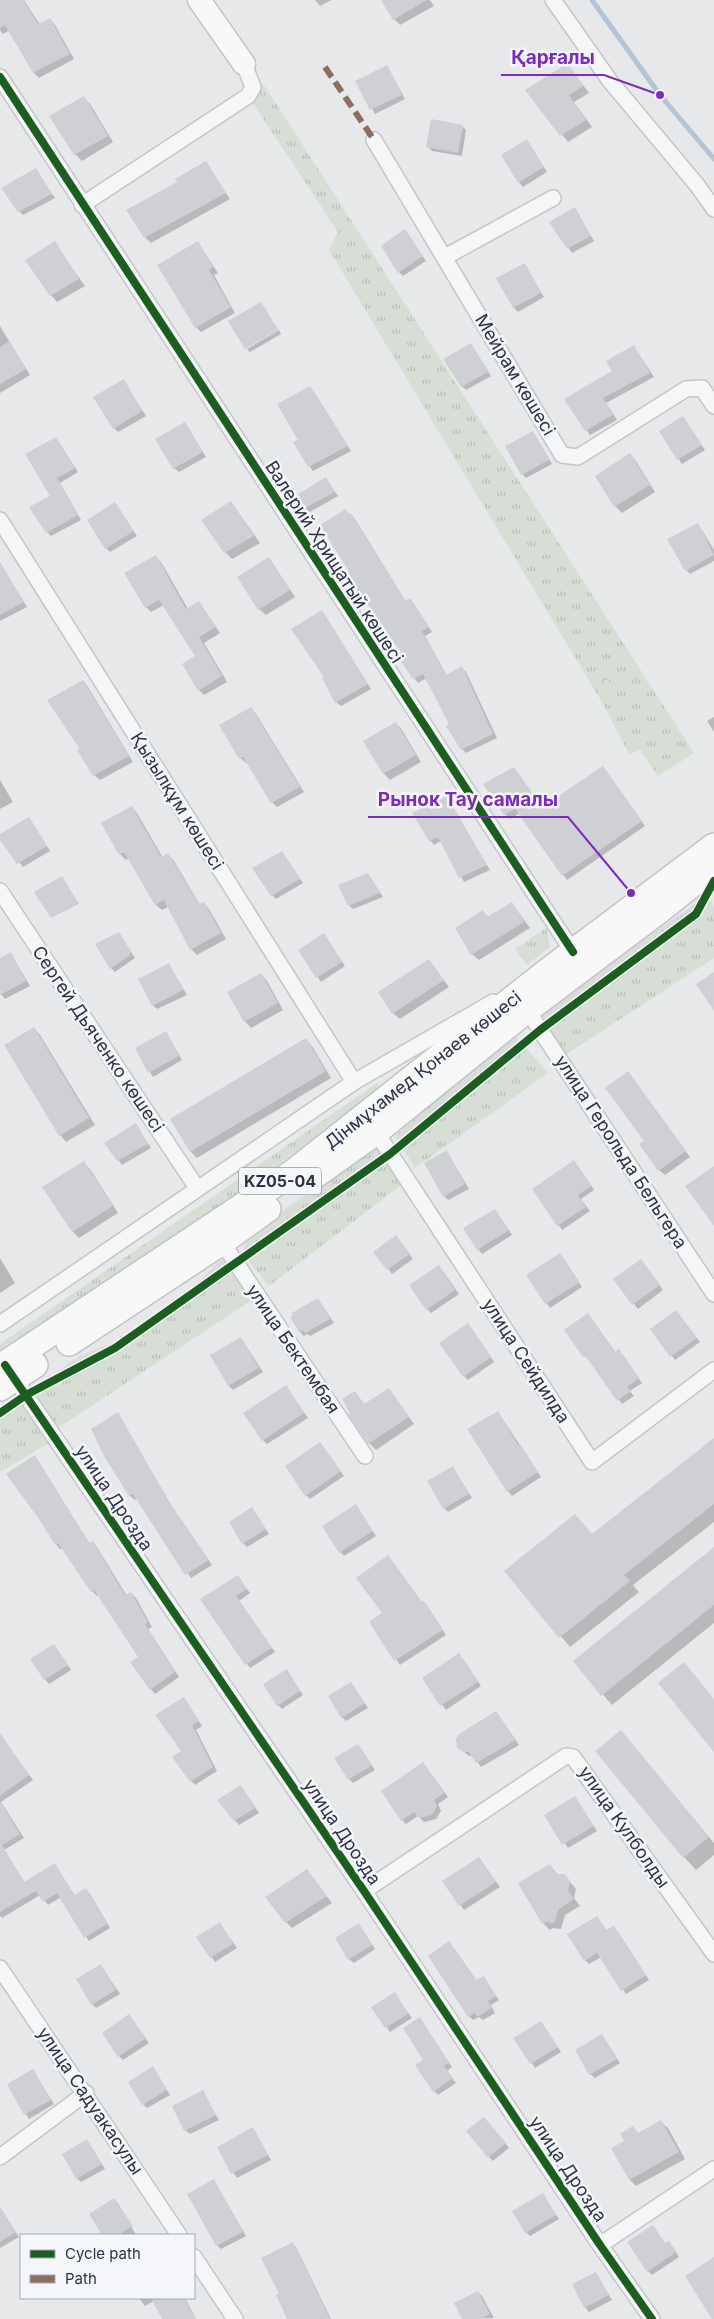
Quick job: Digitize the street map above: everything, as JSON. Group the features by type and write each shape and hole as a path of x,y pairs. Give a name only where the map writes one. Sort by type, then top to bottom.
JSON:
{"main road":[{"name":"Дінмұхамед Қонаев көшесі","path":"5,1375 292,1173 545,973 568,943 714,846"},
{"name":"Дінмұхамед Қонаев көшесі","path":"5,1375 222,1242 376,1132 527,1010 660,910 712,874"}],"street":[{"path":"82,205 248,96 253,86 244,64 198,0"},
{"path":"553,0 610,81 697,185 714,209"},
{"name":"Валерий Хрищатый көшесі","path":"0,78 568,943"},
{"name":"Мейрам көшесі","path":"374,140 562,455 578,457 686,389 702,388 714,406"},
{"path":"445,257 553,198"},
{"name":"Қызылқұм көшесі","path":"0,520 354,1082"},
{"name":"Сергей Дьяченко көшесі","path":"0,891 197,1188"},
{"path":"0,1324 354,1082 545,973"},
{"name":"улица Герольда Бельгера","path":"527,1010 714,1294"},
{"name":"улица Сейдилда","path":"376,1132 592,1462 714,1370"},
{"name":"улица Бектембая","path":"222,1242 365,1456"},
{"name":"улица Дрозда","path":"5,1375 364,1891 600,2245 652,2319"},
{"name":"улица Кулболды","path":"364,1891 566,1756 573,1757 714,1954"},
{"name":"улица Садуакасулы","path":"0,1968 179,2234"},
{"path":"0,2157 86,2093"},
{"path":"600,2245 714,2169"},
{"path":"195,2259 235,2319"}],"green space":[{"path":"264,85 694,753 658,776 640,750 629,754 602,702 329,250 338,232 248,96 253,87"},
{"path":"602,671 614,690 602,702 586,675"},
{"path":"706,894 714,907 714,958 559,1059 531,1016 691,907"},
{"path":"546,928 550,947 527,965 515,949"},
{"path":"513,1033 548,1073 415,1168 395,1136"},
{"path":"377,1083 382,1089 228,1201 0,1352 0,1344"},
{"path":"382,1142 408,1180 269,1286 245,1257 244,1247 251,1233"},
{"path":"231,1256 258,1296 52,1432 56,1439 0,1472 0,1413 81,1355 107,1345 115,1348 174,1307 217,1263"}],"building":[{"path":"0,0 23,0 38,24 50,18 70,54 33,73 5,25 0,28"},
{"path":"381,0 427,0 393,20"},
{"path":"568,63 583,86 569,95 586,120 560,136 525,90"},
{"path":"387,65 402,95 370,110 355,81"},
{"path":"84,96 108,136 74,155 49,116"},
{"path":"431,119 463,125 458,153 426,147"},
{"path":"527,139 544,167 518,183 501,155"},
{"path":"206,161 226,193 144,238 126,210 177,182 175,179"},
{"path":"36,168 52,194 18,212 1,188"},
{"path":"575,207 591,236 567,249 549,222"},
{"path":"405,229 423,256 398,273 381,246"},
{"path":"55,241 79,279 50,296 25,260"},
{"path":"198,241 213,267 209,270 231,307 195,328 157,265"},
{"path":"525,263 541,293 513,308 496,278"},
{"path":"261,302 278,330 245,349 228,321"},
{"path":"9,341 26,369 0,384 0,347"},
{"path":"471,343 488,372 461,387 443,359"},
{"path":"634,345 650,373 603,398 613,415 585,431 564,399 612,371 606,361"},
{"path":"124,379 142,411 113,429 93,397"},
{"path":"310,386 348,446 308,467 293,442 298,440 277,404"},
{"path":"683,416 702,445 677,460 659,431"},
{"path":"185,422 203,452 173,469 155,439"},
{"path":"533,431 549,460 521,475 505,446"},
{"path":"56,437 75,468 57,478 78,515 46,533 29,507 50,496 25,454"},
{"path":"630,453 650,485 614,507 595,476"},
{"path":"326,477 335,492 303,509 295,496"},
{"path":"231,501 254,536 224,553 201,520"},
{"path":"115,502 134,531 105,549 87,520"},
{"path":"346,509 349,515 351,513 405,601 410,598 429,627 422,631 446,675 462,666 493,734 461,750 446,726 449,724 423,674 413,679 396,654 401,652 347,575 350,573 320,525"},
{"path":"698,523 714,555 685,571 667,539"},
{"path":"156,555 186,609 199,601 216,627 199,637 222,676 198,691 182,664 195,656 159,600 145,608 124,573"},
{"path":"269,557 290,590 258,610 237,577"},
{"path":"0,562 24,602 0,615"},
{"path":"322,610 368,684 335,703 322,678 324,677 291,629"},
{"path":"83,680 129,756 93,776 77,750 79,748 47,700"},
{"path":"251,707 300,787 271,803 243,757 239,759 219,725"},
{"path":"396,722 416,755 383,774 363,741"},
{"path":"603,766 642,821 562,876 515,809 504,815 483,784 514,767 542,807"},
{"path":"447,796 487,865 459,878 438,837 429,841 412,813"},
{"path":"132,806 161,857 168,853 199,904 204,902 221,933 190,950 164,900 155,905 124,852 119,855 101,823"},
{"path":"29,817 47,846 17,864 0,840 0,834"},
{"path":"282,851 300,879 271,896 252,868"},
{"path":"368,873 380,893 348,906 338,885"},
{"path":"62,876 79,904 51,918 34,892"},
{"path":"512,902 524,922 471,955 455,928 483,910 487,917"},
{"path":"119,932 130,950 130,955 110,969 95,944"},
{"path":"324,933 342,962 316,978 298,950"},
{"path":"11,952 26,981 0,995 0,958"},
{"path":"429,959 444,980 392,1014 378,992"},
{"path":"169,963 183,990 152,1006 138,979"},
{"path":"714,972 714,1011 696,984"},
{"path":"261,973 278,1003 244,1022 227,992"},
{"path":"34,1027 89,1118 59,1136 4,1045"},
{"path":"166,1031 179,1056 148,1073 135,1048"},
{"path":"306,1038 326,1071 190,1152 170,1119"},
{"path":"628,1071 686,1151 658,1171 639,1144 644,1141 605,1088"},
{"path":"136,1123 148,1144 117,1161 104,1143"},
{"path":"447,1150 465,1184 443,1197 424,1163"},
{"path":"574,1160 591,1186 578,1195 586,1207 557,1226 532,1189"},
{"path":"84,1161 113,1206 72,1232 42,1187"},
{"path":"714,1166 714,1226 685,1186"},
{"path":"495,1209 509,1230 477,1250 463,1228"},
{"path":"396,1235 410,1254 387,1270 373,1252"},
{"path":"560,1253 579,1283 545,1304 526,1275"},
{"path":"641,1259 660,1285 632,1305 613,1279"},
{"path":"439,1265 455,1290 426,1310 409,1285"},
{"path":"318,1298 330,1319 305,1333 303,1330 299,1332 290,1317 293,1315 292,1313"},
{"path":"676,1310 697,1338 670,1357 650,1329"},
{"path":"588,1313 615,1352 619,1349 639,1378 627,1387 631,1391 617,1401 585,1355 583,1357 564,1330"},
{"path":"468,1323 491,1357 463,1377 439,1343"},
{"path":"241,1337 259,1368 228,1386 210,1355"},
{"path":"286,1385 304,1413 262,1441 243,1413"},
{"path":"389,1388 409,1417 368,1444 348,1414 350,1413 342,1399 355,1391 364,1404"},
{"path":"498,1411 518,1445 520,1444 538,1472 507,1492 467,1429"},
{"path":"118,1412 167,1499 209,1560 185,1575 133,1494 129,1496 104,1456 91,1429"},
{"path":"714,1438 714,1504 624,1575 630,1581 559,1638 504,1571 575,1514 592,1534"},
{"path":"320,1442 341,1471 305,1496 285,1466"},
{"path":"35,1455 89,1543 93,1541 125,1595 131,1592 148,1622 145,1624 175,1672 150,1690 130,1662 138,1657 94,1590 91,1592 58,1543 55,1545 39,1519 6,1474"},
{"path":"453,1466 469,1494 443,1509 427,1481"},
{"path":"356,1504 373,1531 339,1553 322,1526"},
{"path":"252,1507 266,1529 242,1544 229,1522"},
{"path":"714,1547 714,1605 601,1696 573,1661"},
{"path":"388,1555 422,1602 424,1601 443,1630 394,1661 369,1622 382,1613 356,1578"},
{"path":"238,1575 247,1589 236,1596 272,1648 245,1665 200,1599"},
{"path":"54,1644 68,1665 44,1680 30,1659"},
{"path":"459,1653 478,1682 440,1706 422,1678"},
{"path":"684,1662 714,1699 714,1752 658,1683"},
{"path":"287,1669 300,1691 277,1706 263,1684"},
{"path":"351,1682 365,1703 341,1718 328,1696"},
{"path":"184,1697 199,1721 192,1725 213,1767 190,1782 172,1757 181,1751 155,1715"},
{"path":"496,1711 516,1740 476,1763 469,1752 464,1752 457,1748 456,1739 459,1734"},
{"path":"621,1730 709,1837 683,1858 595,1751"},
{"path":"0,1733 29,1775 0,1796"},
{"path":"358,1744 372,1765 348,1780 334,1758"},
{"path":"423,1762 444,1793 434,1800 437,1806 432,1815 419,1818 414,1812 401,1821 381,1791"},
{"path":"241,1785 255,1808 234,1821 217,1800"},
{"path":"575,1796 594,1826 562,1845 544,1815"},
{"path":"0,1801 20,1834 2,1845 24,1882 55,1863 74,1895 86,1888 107,1924 84,1938 57,1893 43,1902 36,1891 0,1912"},
{"path":"479,1857 496,1882 459,1906 442,1881"},
{"path":"550,1864 556,1874 565,1874 570,1881 568,1891 574,1899 559,1909 554,1923 546,1922 542,1924 518,1883"},
{"path":"307,1869 327,1896 285,1923 265,1897"},
{"path":"597,1916 606,1930 614,1926 646,1975 621,1991 597,1953 584,1961 567,1934"},
{"path":"220,1922 233,1944 210,1958 196,1937"},
{"path":"359,1923 372,1945 348,1960 335,1938"},
{"path":"449,1941 476,1980 484,1976 496,1996 488,2001 492,2008 477,2017 475,2013 468,2017 428,1956"},
{"path":"101,1964 116,1990 91,2005 76,1979"},
{"path":"395,1992 408,2014 385,2028 371,2007"},
{"path":"129,2014 146,2038 118,2057 102,2033"},
{"path":"420,2017 449,2063 444,2066 453,2078 433,2092 415,2065 423,2060 403,2028"},
{"path":"541,2021 558,2047 530,2064 513,2038"},
{"path":"602,2034 617,2059 589,2075 575,2050"},
{"path":"153,2066 167,2090 142,2105 128,2082"},
{"path":"33,2069 51,2100 24,2115 7,2084"},
{"path":"203,2090 216,2115 184,2131 172,2106"},
{"path":"484,2117 506,2143 488,2158 466,2131"},
{"path":"661,2120 679,2152 629,2180 611,2148 624,2141 620,2134 633,2126 638,2133"},
{"path":"253,2127 268,2155 231,2174 217,2147"},
{"path":"87,2139 102,2164 76,2179 62,2154"},
{"path":"214,2179 243,2232 216,2246 187,2194"},
{"path":"543,2193 556,2215 525,2233 512,2211"},
{"path":"114,2198 133,2226 120,2234 101,2234 89,2214"},
{"path":"0,2207 16,2232 0,2242"},
{"path":"653,2225 665,2243 669,2241 676,2252 647,2272 627,2242"},
{"path":"293,2242 330,2319 287,2319 276,2295 279,2294 261,2258"},
{"path":"714,2257 714,2319 712,2319 685,2276"},
{"path":"596,2272 609,2295 584,2308 572,2284"},
{"path":"478,2291 490,2314 481,2319 462,2319 454,2303"},
{"path":"152,2299 185,2299 196,2319 162,2319"}],"waterway":[{"path":"592,0 660,95 714,159"}],"marked path":[{"path":"325,67 374,140"}],"cycle path":[{"path":"0,77 573,952"},
{"path":"0,1413 26,1395 115,1348 390,1154 540,1030 696,914 714,881"},
{"path":"5,1365 364,1891 600,2245 652,2319"}],"place":[{"name":"Қарғалы","path":"660,95"},
{"name":"Рынок Тау самалы","path":"631,893"}]}
